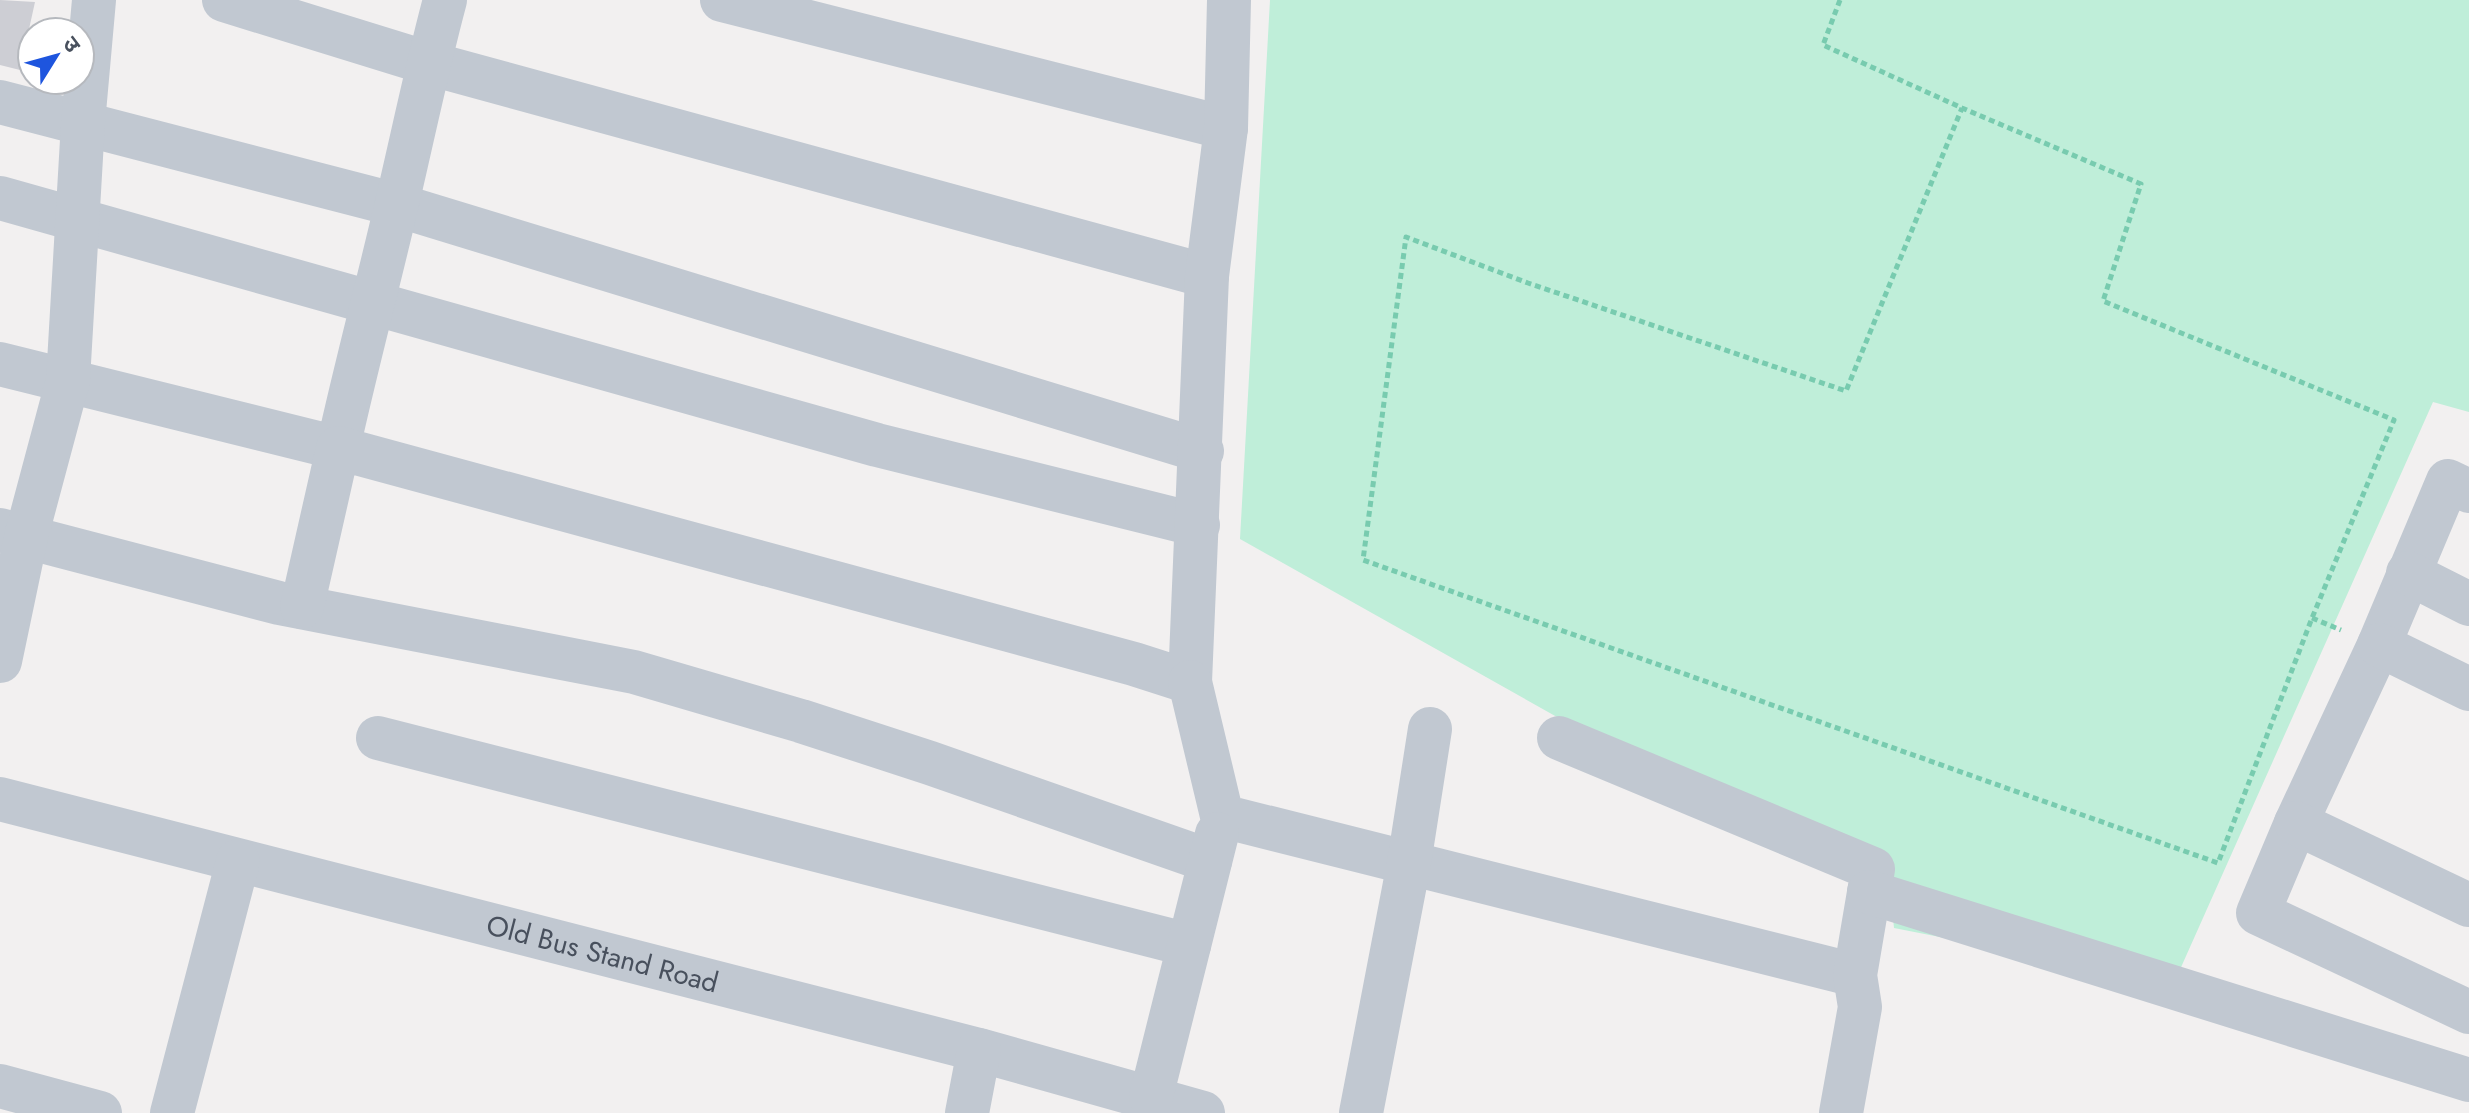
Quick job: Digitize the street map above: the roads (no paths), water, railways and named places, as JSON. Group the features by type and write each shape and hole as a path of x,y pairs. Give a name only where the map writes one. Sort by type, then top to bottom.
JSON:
{"street":[{"path":"1,648 13,534 68,380 83,123 94,0"},
{"path":"224,0 428,63 1207,276"},
{"path":"302,607 445,0"},
{"path":"722,0 1226,128"},
{"path":"1151,1097 1222,816 1190,682 1207,276 1226,128 1229,0"},
{"path":"0,102 397,205 1202,451"},
{"path":"0,198 877,445 1198,525"},
{"path":"0,364 338,448 1190,682"},
{"path":"2469,491 2448,481 2379,645 2296,823 2258,913 2469,1012"},
{"path":"13,534 302,607 634,672 930,763 1210,861"},
{"path":"2408,573 2469,604"},
{"path":"2379,645 2469,689"},
{"path":"1361,1113 1409,863 1430,729"},
{"path":"378,738 1189,945"},
{"path":"1559,738 1873,869 1855,975 1860,1007 1847,1112"},
{"name":"Old Bus Stand Road","path":"0,799 979,1050 1203,1113"},
{"path":"1222,816 1855,975"},
{"path":"2296,823 2469,905"},
{"path":"172,1113 238,861"},
{"path":"1870,886 2469,1080"},
{"path":"967,1113 979,1050"},
{"path":"0,1086 100,1113"}]}
